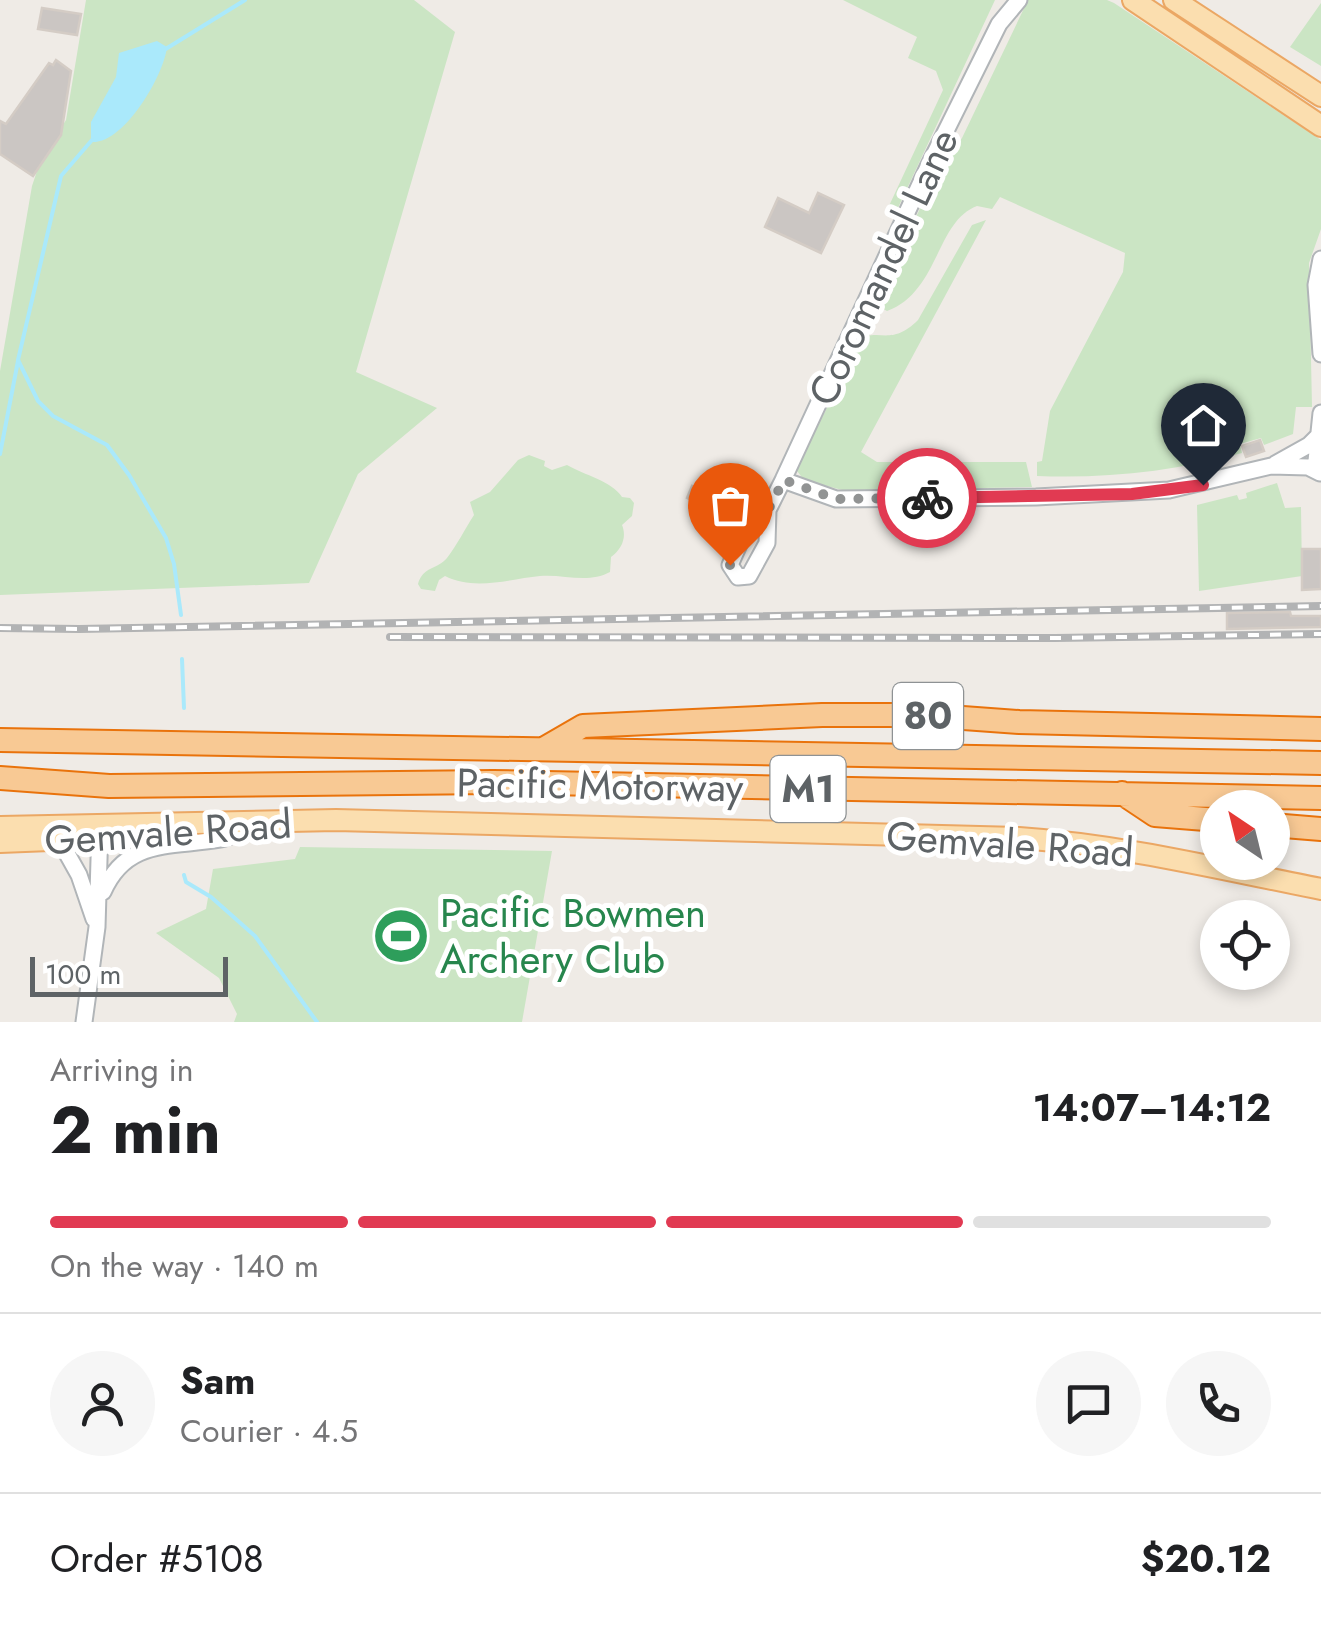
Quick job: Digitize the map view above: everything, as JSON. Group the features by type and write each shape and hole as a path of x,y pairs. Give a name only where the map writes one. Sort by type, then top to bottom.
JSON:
{"highway":[{"name":"80","path":"542,750 583,726 822,715 1321,728"},
{"name":"Pacific Motorway","path":"0,740 1321,762"},
{"name":"Pacific Motorway","path":"0,778 109,786 494,782 1321,798"},
{"path":"1122,793 1155,815 1200,819"},
{"path":"1290,826 1321,829"}],"main road":[{"path":"1133,0 1321,126"},
{"path":"1174,0 1321,96"},
{"name":"Gemvale Road","path":"0,827 101,833 336,820"},
{"name":"Gemvale Road","path":"0,842 336,820 819,832 1077,842 1321,890"}],"street":[{"name":"Coromandel Lane","path":"768,510 999,24 1005,0"},
{"name":"Coromandel Lane","path":"999,24 1020,0"},
{"path":"1321,258 1316,285 1321,354"},
{"path":"1321,413 1316,461 1321,473"},
{"path":"1271,466 1309,446 1318,436"},
{"path":"784,480 836,499 1036,497 1169,490 1271,466 1308,466 1321,473"},
{"path":"98,904 111,875 150,846 225,839 251,827"},
{"path":"84,1022 97,927 101,833"},
{"path":"42,840 65,850 79,875 97,927"}],"green space":[{"path":"86,0 414,0 455,32 356,372 437,408 358,474 309,583 0,595 0,371 32,186 41,159 66,120"},
{"path":"843,0 995,0 897,210 888,208 943,90 936,71 908,58 917,37"},
{"path":"1028,0 1114,3 1321,140 1321,229 1309,263 1312,407 1296,407 1293,434 1264,445 1261,438 1240,444 1242,453 1166,469 1114,475 1037,476 1050,411 1123,272 1125,253 1000,197 992,209 977,206 963,214 928,273 904,302 887,311 878,306 877,298 940,167 962,138"},
{"path":"1321,3 1321,66 1290,47"},
{"path":"986,220 861,452 877,462 1026,462 1032,487 846,491 804,480 797,471 798,464 856,341 871,335 900,333 918,320 972,225"},
{"path":"529,455 545,461 544,466 552,470 567,465 612,487 634,503 632,516 622,525 624,538 611,557 610,572 585,578 540,576 480,583 445,576 435,591 421,589 418,584 423,574 447,558 474,515 470,502 490,492 518,460"},
{"path":"1277,483 1285,508 1301,507 1302,576 1199,591 1197,505 1237,495 1239,500 1247,498 1246,493"},
{"name":"Pacific Bowmen Archery Club","path":"300,847 552,851 522,1022 234,1022 237,1014 219,978 156,933 206,909 213,869 295,859"}],"water":[{"path":"157,41 167,47 164,59 140,106 116,132 91,142 91,122 116,77 119,53"}],"building":[{"path":"42,8 81,14 77,35 38,29"},
{"path":"56,60 71,71 61,135 33,176 0,154 0,121 6,124 49,63 53,65"},
{"path":"818,193 844,205 821,253 765,227 778,198 809,213"},
{"path":"1260,440 1264,451 1246,457 1242,446"},
{"path":"692,486 728,503 732,493 744,498 734,520 687,498"},
{"path":"1302,549 1321,549 1321,589 1302,590"},
{"path":"1290,612 1291,616 1321,616 1321,627 1227,629 1227,613"}],"waterway":[{"path":"164,50 245,0"},
{"path":"92,140 61,176 18,360 38,401 53,416 107,445 129,475 166,538 181,615"},
{"path":"0,454 18,361"},
{"path":"182,659 184,708"},
{"path":"184,875 186,882 211,897 255,936 317,1022"}],"railway":[{"path":"0,628 1321,606"},
{"path":"390,637 1055,638 1321,634"}],"way so far":[{"path":"730,565 746,530 768,510 784,480 836,499 927,498"}],"place":[{"name":"Pacific Bowmen Archery Club","path":"401,936"}],"route":[{"path":"927,498 1132,494 1203,485"}]}
